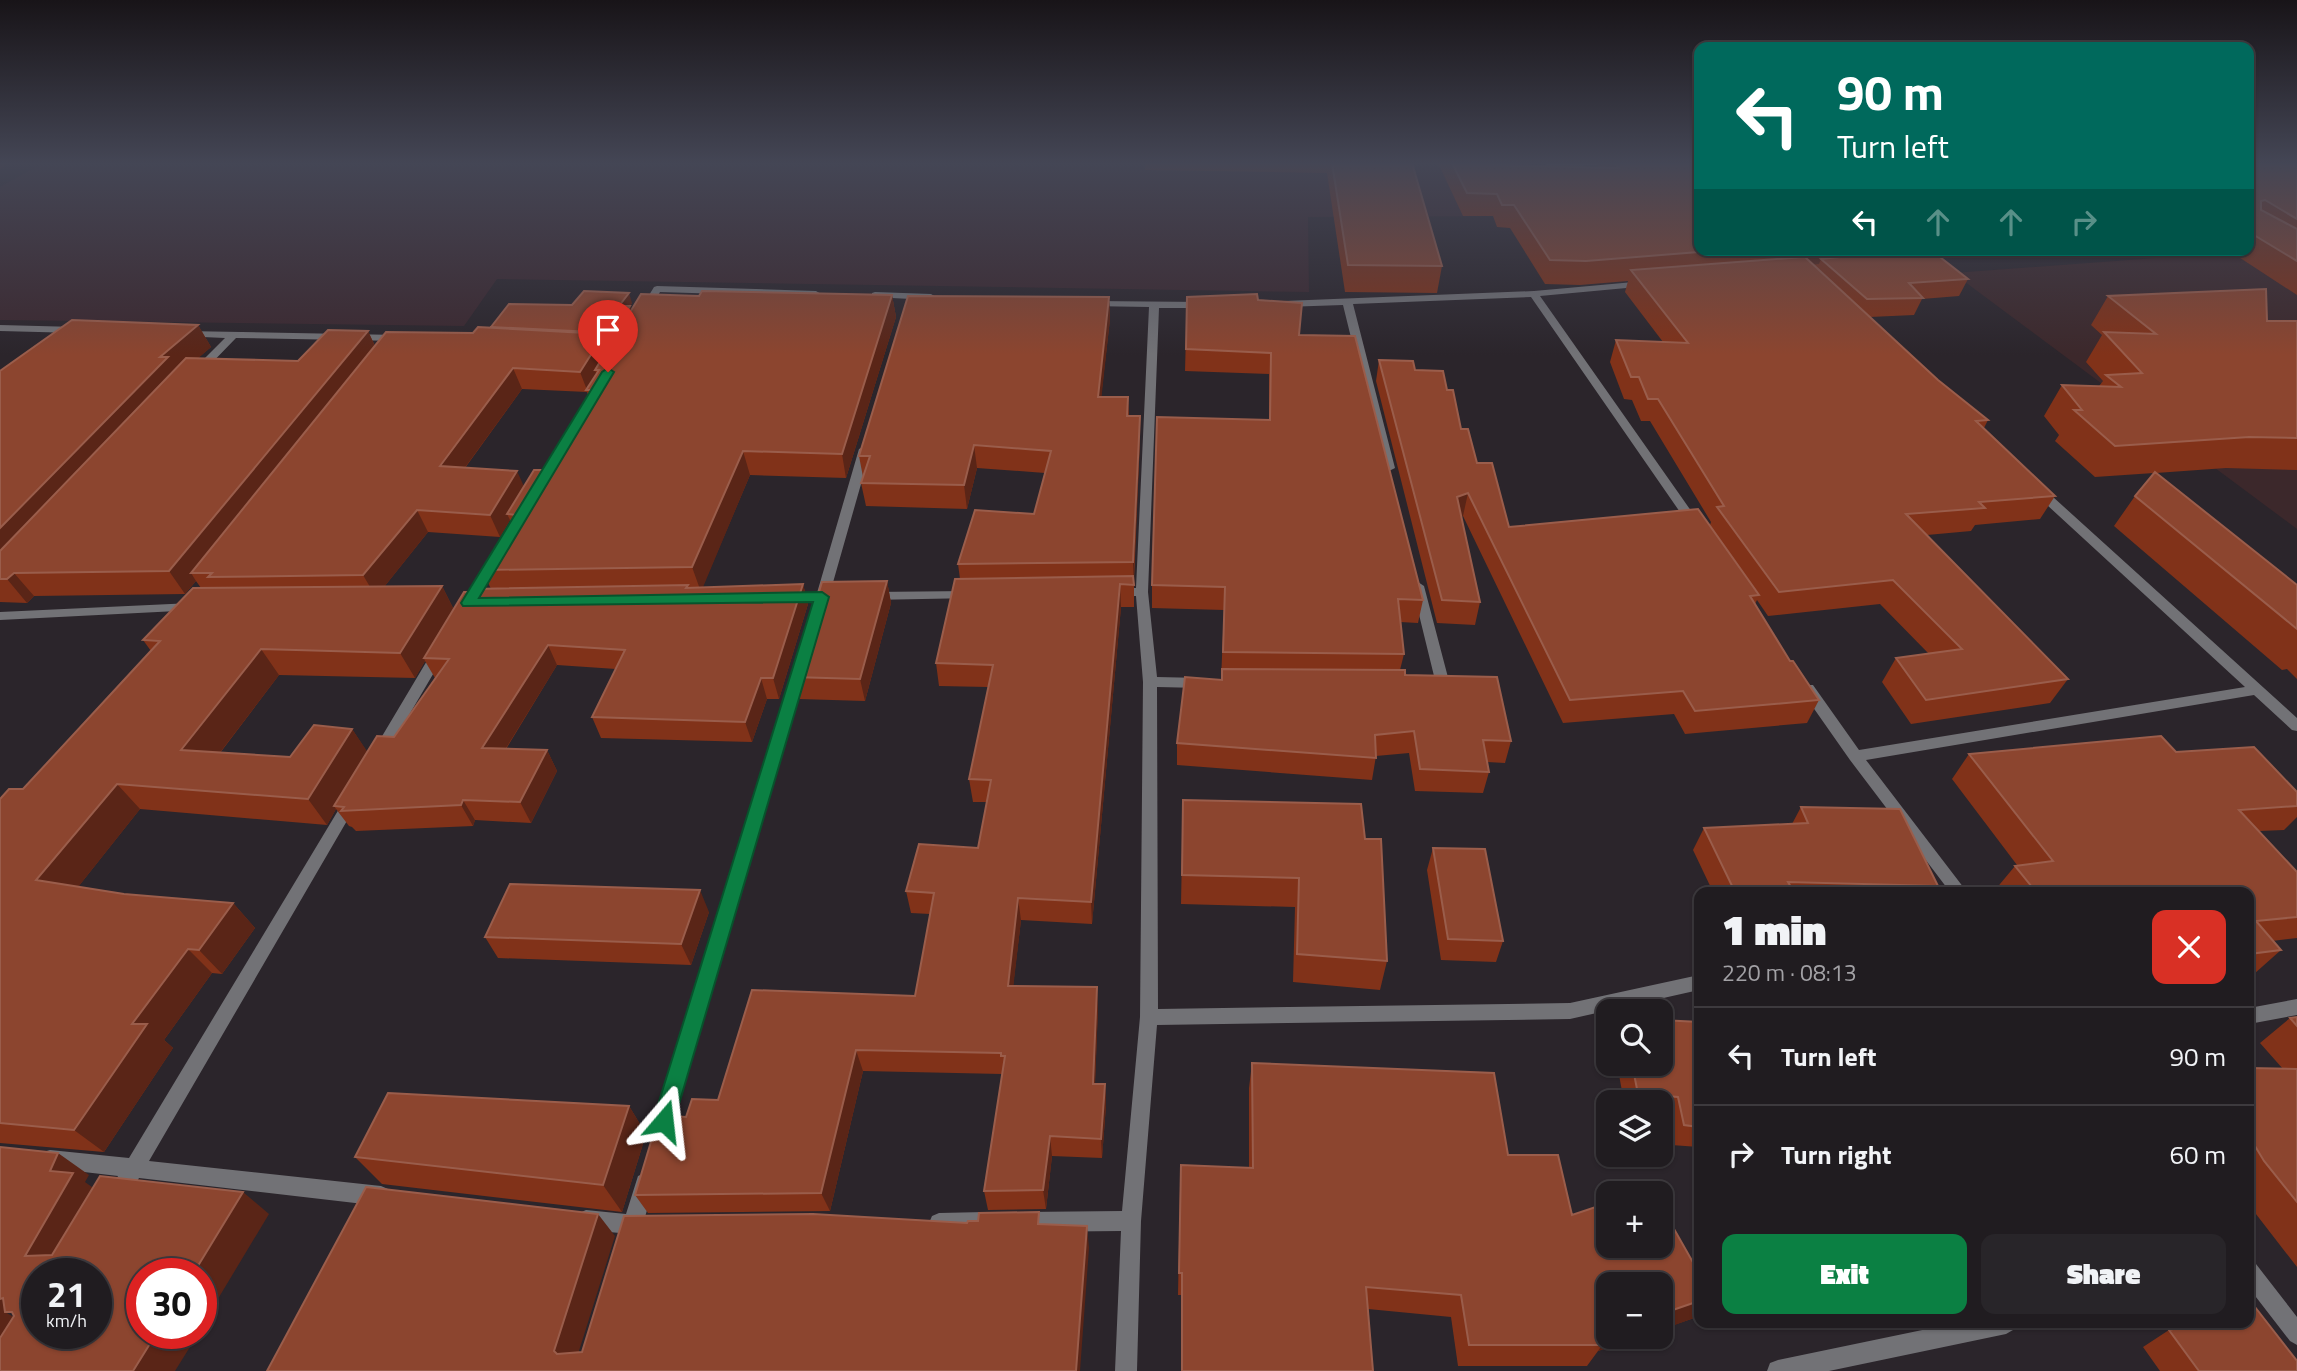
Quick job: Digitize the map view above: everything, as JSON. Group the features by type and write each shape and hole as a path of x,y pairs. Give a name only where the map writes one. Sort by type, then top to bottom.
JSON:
{"street":[{"path":"1279,304 1534,294 1658,283"},
{"path":"636,325 657,289 830,294"},
{"path":"1534,294 1706,542"},
{"path":"857,295 908,303 937,297"},
{"path":"1086,303 1209,305"},
{"path":"1348,303 1394,487"},
{"path":"1126,1371 1131,1221 1149,1017 1150,682 1142,592 1154,306"},
{"path":"0,328 86,331"},
{"path":"62,339 72,330"},
{"path":"166,333 401,342"},
{"path":"195,375 232,336"},
{"path":"820,604 872,427"},
{"path":"2023,476 2297,726"},
{"path":"467,606 503,545"},
{"path":"1413,566 1443,685 1415,684"},
{"path":"1100,592 1142,592"},
{"path":"781,598 820,604 989,594"},
{"path":"0,616 213,607"},
{"path":"106,1214 447,639"},
{"path":"656,1145 806,650"},
{"path":"1800,677 1855,756 1955,887"},
{"path":"1150,682 1220,683"},
{"path":"1855,756 2256,690"},
{"path":"1149,1017 1570,1011 1694,983"},
{"path":"2254,1015 2297,1007"},
{"path":"27,1157 397,1198"},
{"path":"624,1252 648,1172"},
{"path":"563,1217 632,1226 660,1225"},
{"path":"923,1223 1131,1221"},
{"path":"2254,1278 2297,1334"},
{"path":"1778,1371 1982,1328"}],"shaded area":[{"path":"0,227 1308,227 1309,292 497,279 464,326 0,320"},
{"path":"2290,248 2297,252 2297,529 1953,273 2182,256 2254,256 2254,251"}],"building":[{"path":"1342,227 1431,227 1442,266 1348,265"},
{"path":"1528,227 1694,227 1694,252 1586,261 1550,260"},
{"path":"2254,227 2297,229 2297,261 2254,235"},
{"path":"1849,256 1939,256 1968,279 1909,283 1923,298 1867,299 1821,259"},
{"path":"1805,257 1938,380 1988,420 1976,421 2055,496 1979,502 1985,508 1906,514 2068,679 1926,700 1896,658 1962,649 1893,580 1779,592 1717,507 1724,506 1658,399 1648,399 1639,377 1631,377 1616,340 1688,343 1631,270"},
{"path":"2266,289 2267,321 2297,321 2297,438 2249,437 2115,446 2074,410 2082,410 2062,385 2121,387 2106,375 2142,373 2104,332 2156,334 2108,296"},
{"path":"584,291 629,293 619,306 630,306 614,333 491,327 509,304 572,305"},
{"path":"702,291 892,295 842,454 743,451 692,567 482,570 516,515 507,514 534,470 543,470 594,390 586,390 599,370 595,370 641,294 699,296"},
{"path":"1257,294 1258,300 1302,303 1299,335 1355,336 1423,600 1398,599 1404,654 1223,652 1225,587 1152,585 1157,417 1270,420 1271,353 1186,349 1187,297"},
{"path":"908,296 1109,297 1098,397 1128,397 1127,416 1140,416 1133,562 958,564 975,510 1034,514 1051,451 974,445 964,485 861,483 870,456 859,456"},
{"path":"72,320 198,325 160,357 168,357 0,528 0,371"},
{"path":"478,327 604,334 580,372 513,368 440,466 517,471 490,515 417,510 363,575 208,577 212,573 191,573 386,332 473,333"},
{"path":"328,330 368,331 169,571 14,573 7,579 0,579 0,551 186,358 298,361"},
{"path":"1379,360 1413,361 1415,370 1443,371 1447,390 1453,390 1461,429 1468,429 1477,463 1492,463 1509,527 1698,509 1759,595 1750,596 1790,661 1793,661 1819,700 1695,711 1683,691 1570,700 1468,493 1457,497 1480,602 1442,600"},
{"path":"2155,472 2297,585 2297,629 2135,496"},
{"path":"1133,576 1134,585 1120,584 1091,902 1018,898 1008,986 1097,987 1093,1084 1105,1084 1101,1139 1050,1136 1043,1190 984,1191 1005,1056 1001,1056 1001,1053 856,1050 821,1193 635,1195 659,1115 686,1117 692,1099 718,1100 752,990 915,996 934,893 906,891 919,844 978,848 991,780 969,779 993,665 936,663 955,579"},
{"path":"887,581 860,679 793,677 822,582"},
{"path":"803,584 773,678 761,678 745,722 592,717 625,650 548,645 482,748 547,750 520,802 463,800 461,805 341,811 344,807 334,806 377,736 394,737 449,659 424,658 464,592 472,592 474,589 688,585 686,588"},
{"path":"442,586 400,653 261,649 181,750 290,757 314,725 352,729 308,799 117,784 36,880 124,894 233,903 199,950 188,949 132,1024 147,1024 74,1130 0,1123 0,799 9,789 23,789 160,641 143,640 193,588"},
{"path":"1222,669 1405,670 1405,675 1497,677 1511,741 1483,740 1489,772 1420,769 1414,731 1375,735 1376,758 1177,743 1185,677 1222,680"},
{"path":"2161,736 2176,752 2254,747 2297,792 2297,806 2239,810 2297,872 2297,917 2256,921 2281,950 2254,953 2254,887 2032,887 2015,866 2053,861 1969,754"},
{"path":"1183,800 1361,804 1365,839 1381,839 1387,961 1297,954 1299,878 1182,875"},
{"path":"1801,807 1900,809 1938,886 1788,882 1791,887 1733,887 1704,828 1808,823"},
{"path":"1433,848 1485,849 1503,941 1448,939"},
{"path":"510,884 700,890 681,944 485,937"},
{"path":"2297,1017 2297,1026 2290,1018"},
{"path":"1673,1021 1694,1022 1694,1126 1684,1125 1678,1097 1673,1097 1673,1090 1637,1090 1634,1076 1673,1076"},
{"path":"1252,1063 1494,1073 1508,1155 1558,1155 1572,1215 1596,1207 1596,1258 1673,1258 1673,1227 1694,1264 1694,1303 1673,1310 1673,1272 1596,1272 1596,1345 1469,1345 1461,1295 1366,1287 1373,1371 1182,1371 1182,1273 1179,1273 1181,1165 1253,1168"},
{"path":"2254,1068 2297,1069 2297,1202 2254,1144"},
{"path":"388,1093 629,1106 603,1185 355,1157"},
{"path":"0,1147 58,1153 50,1171 73,1173 25,1256 52,1255 100,1176 243,1192 203,1258 126,1258 126,1349 147,1349 133,1371 0,1371 0,1338 14,1316 12,1312 5,1312 3,1298 0,1299"},
{"path":"366,1187 598,1214 554,1351 557,1354 582,1352 624,1216 813,1214 967,1223 978,1221 979,1213 1039,1212 1038,1224 1087,1226 1076,1371 267,1371"},
{"path":"2254,1307 2297,1361 2297,1371 2199,1371 2169,1330 2254,1328"}],"route":[{"path":"608,372 469,603 822,597 664,1121"}]}
